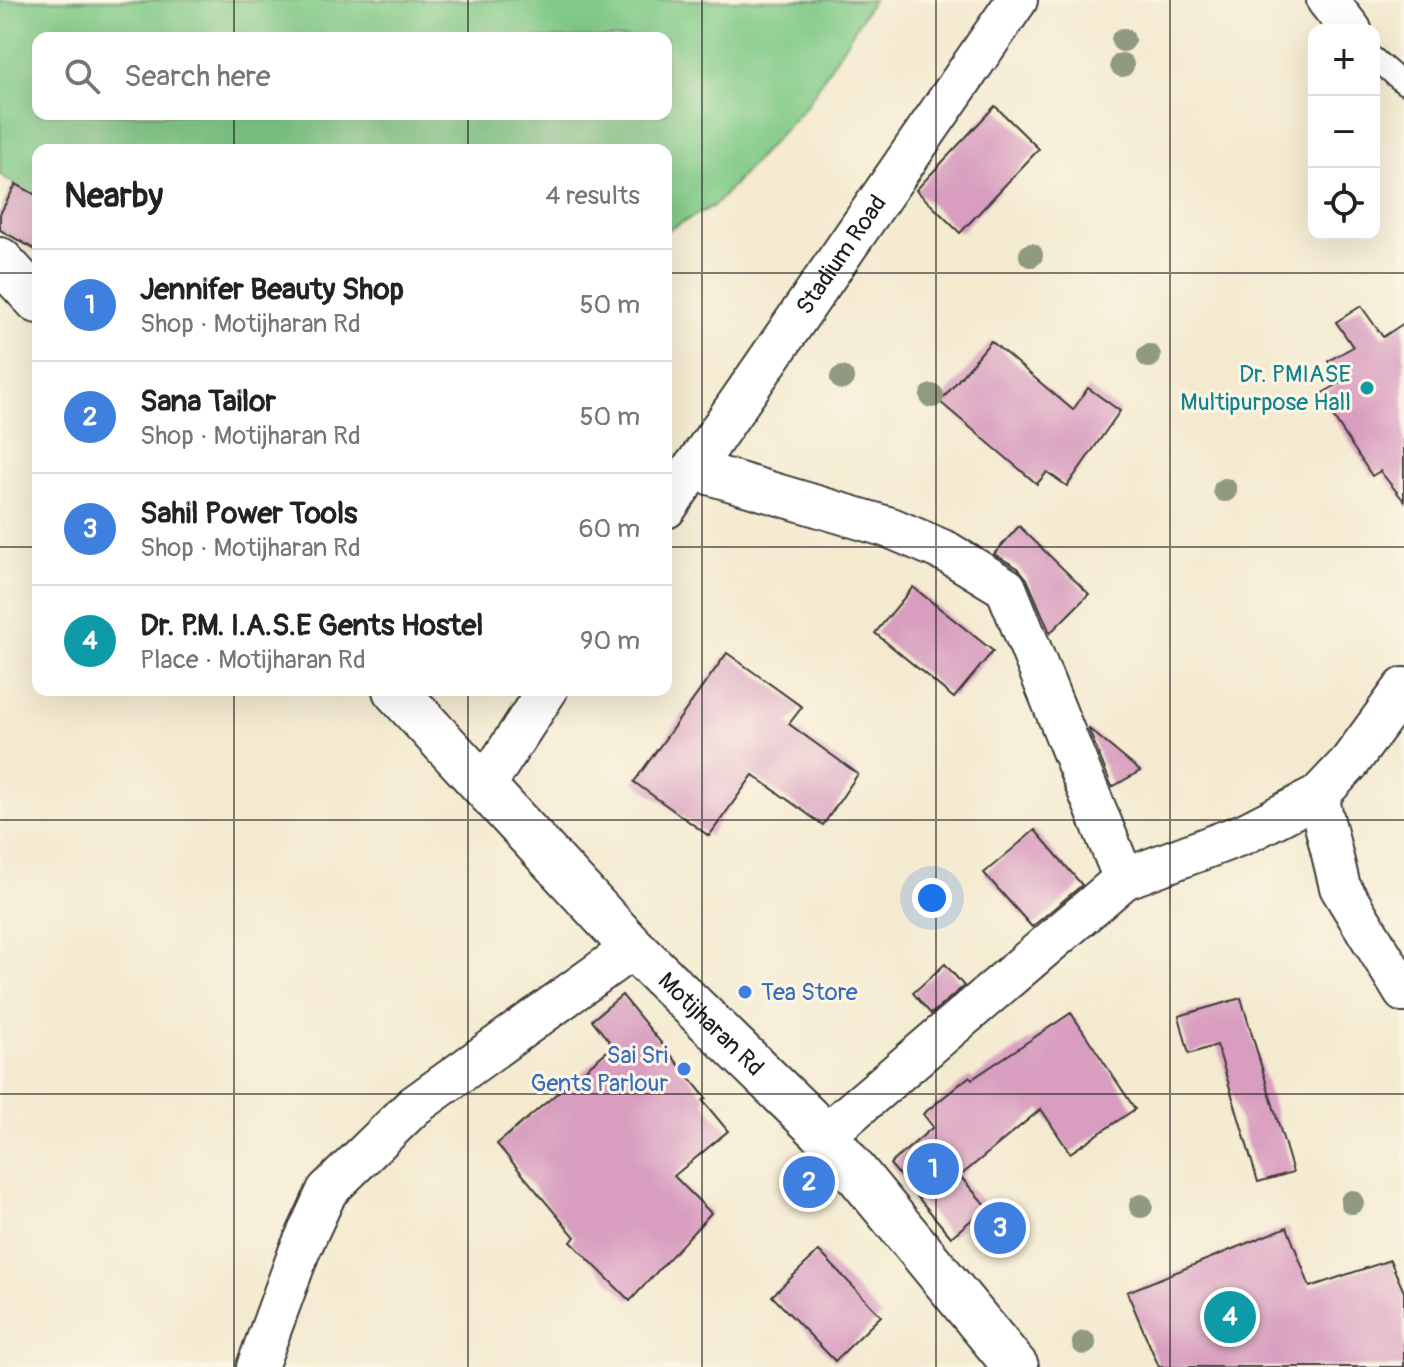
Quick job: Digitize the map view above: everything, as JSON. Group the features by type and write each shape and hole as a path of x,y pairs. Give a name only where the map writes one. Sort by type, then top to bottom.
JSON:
{"main road":[{"path":"0,260 32,295"},
{"name":"Motijharan Rd","path":"401,696 633,948 825,1135 1016,1367"}],"street":[{"name":"Stadium Road","path":"672,499 1017,0"},
{"path":"1327,0 1346,24"},
{"path":"692,469 891,528 947,552 1006,588 1124,879"},
{"path":"825,1135 1124,879 1246,833 1318,796 1350,762 1404,688"},
{"path":"484,787 543,696"},
{"path":"1318,796 1340,887 1404,992"},
{"path":"257,1367 299,1252 327,1191 414,1106 633,948"}],"lane":[{"path":"1380,63 1404,84"}],"green space":[{"path":"0,0 873,0 806,106 715,205 672,228 672,144 32,144 32,248 0,230 0,214 15,184 0,175"}],"building":[{"path":"995,106 1039,149 960,233 916,190"},
{"path":"16,184 32,193 32,248 0,230 0,214"},
{"name":"Dr. PMIASE Multipurpose Hall","path":"1361,306 1383,337 1404,323 1404,501 1380,471 1372,476 1319,395 1342,382 1328,361 1353,347 1336,322"},
{"path":"991,341 1073,410 1088,388 1120,411 1067,486 1047,472 1037,484 940,402"},
{"path":"1019,526 1089,594 1050,633 1027,579 1018,568 994,554"},
{"path":"913,587 993,651 954,698 875,633"},
{"path":"727,653 802,707 789,724 858,774 823,825 753,775 709,836 634,782"},
{"path":"1088,728 1140,771 1112,787"},
{"path":"1035,830 1082,885 1032,927 984,873"},
{"path":"945,964 964,986 931,1014 913,993"},
{"path":"622,995 706,1098 703,1101 728,1131 674,1176 711,1213 630,1301 571,1242 575,1237 497,1144 613,1046 592,1020"},
{"path":"1241,998 1293,1172 1258,1182 1217,1045 1189,1054 1179,1016"},
{"path":"1071,1013 1135,1109 1070,1153 1041,1109 960,1176 987,1207 951,1237 890,1164 933,1127 923,1114 970,1076 972,1079"},
{"path":"1287,1227 1310,1287 1390,1260 1404,1292 1404,1367 1159,1367 1127,1292"},
{"path":"819,1251 881,1316 835,1361 772,1296"}],"place":[{"name":"Dr. PMIASE Multipurpose Hall","path":"1367,388"},
{"name":"Tea Store","path":"745,992"},
{"name":"Sai Sri Gents Parlour","path":"684,1069"},
{"name":"Jennifer Beauty Shop","path":"933,1169"},
{"name":"Sana Tailor","path":"809,1182"},
{"name":"Sahil Power Tools","path":"1000,1228"},
{"name":"Dr. P.M. I.A.S.E Gents Hostel","path":"1230,1317"}]}
